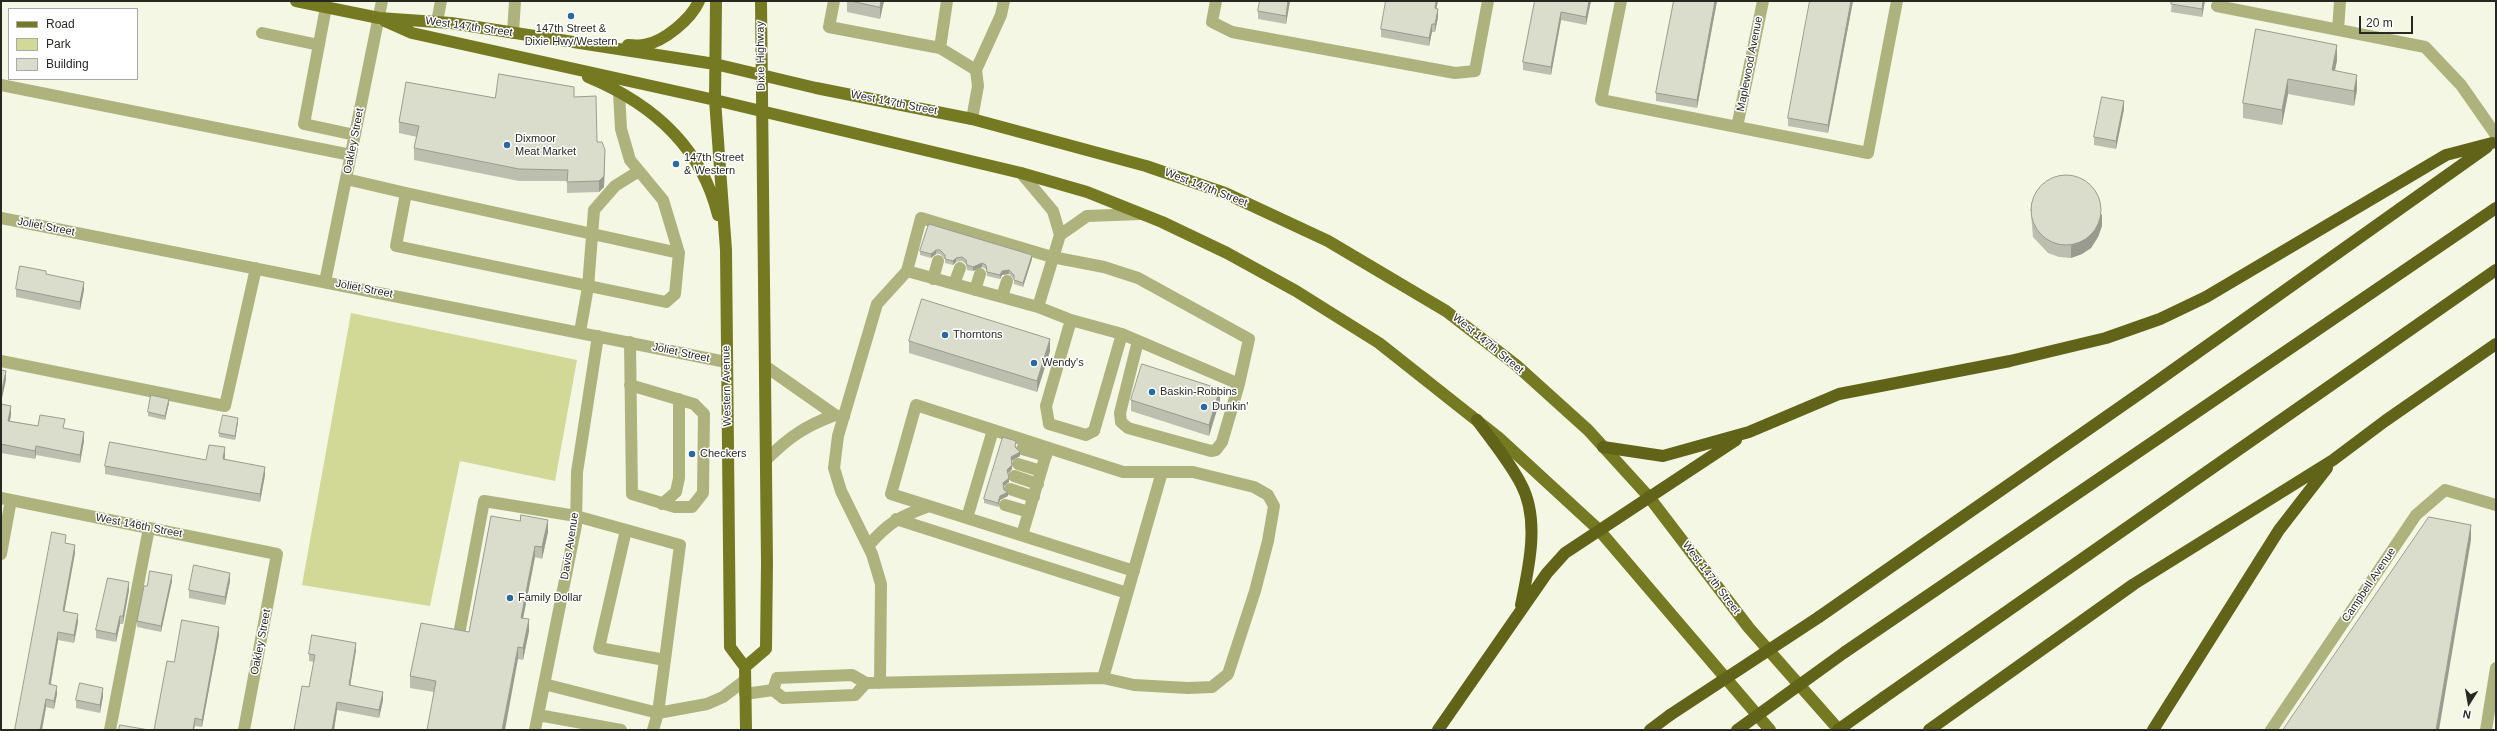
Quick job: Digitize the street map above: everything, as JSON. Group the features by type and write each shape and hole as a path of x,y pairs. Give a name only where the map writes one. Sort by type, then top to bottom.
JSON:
{"highway":[{"path":"1603,447 1663,456 1749,432 1839,394 2010,360 2106,338 2160,319 2206,297 2446,155 2495,140"},
{"path":"1650,730 1670,715 1819,617 2450,174 2495,140"},
{"path":"1737,730 1845,652 2496,209"},
{"path":"1838,730 2496,270"},
{"path":"1930,729 2134,584 2333,460 2385,421 2496,344"},
{"path":"1477,420 1521,485 1528,504 1532,542 1520,612"},
{"path":"1438,730 1547,573 1565,553 1749,432"},
{"path":"2154,730 2279,530 2333,460"}],"main road":[{"name":"West 147th Street","path":"296,1 379,18 437,22 715,64 972,119 1146,166 1225,193 1328,241 1446,311 1516,366 1588,430 1649,497 1749,628 1838,730"},
{"path":"573,43 645,45 675,30 694,12 699,1"},
{"path":"715,100 716,1"},
{"name":"Dixie Highway","path":"761,1 762,111"},
{"name":"West 147th Street","path":"379,18 412,33 715,100 1021,173 1087,192 1141,214 1227,253 1296,291 1379,343 1477,420 1599,530 1770,730"},
{"path":"566,68 619,93 646,108 678,136 700,167 712,194 726,250"},
{"name":"Western Avenue","path":"715,100 726,250 730,647 745,667"},
{"path":"746,730 744,694 745,667 766,649 766,460 762,111"}],"street":[{"name":"Oakley Street","path":"325,282 382,1"},
{"path":"437,22 441,1"},
{"path":"513,33 515,1"},
{"path":"834,1 829,27 940,48 976,70"},
{"path":"972,119 978,86 976,70 1001,15 1004,1"},
{"path":"1216,1 1212,22 1232,32 1455,73 1475,70 1488,1"},
{"path":"1621,1 1601,100 1868,153 1897,1"},
{"name":"Maplewood Avenue","path":"1738,127 1762,1"},
{"path":"2338,30 2340,1"},
{"path":"940,48 946,3"},
{"path":"2217,6 2425,47 2461,85 2495,140"},
{"path":"326,7 304,124 355,135"},
{"path":"262,33 319,45"},
{"path":"1,85 351,155"},
{"path":"406,193 396,246 666,302 675,294 679,253 663,200 630,160 621,129 619,93"},
{"path":"580,332 588,287 594,210 615,186 639,171"},
{"path":"1021,173 1053,211 1060,235"},
{"path":"346,179 679,253"},
{"path":"1038,307 1052,257 1060,235 1087,216 1141,214"},
{"name":"Joliet Street","path":"1,218 726,362"},
{"path":"880,683 881,584 868,546 841,491 834,468 839,416 877,304 907,271 921,218 947,229 1016,250 1104,267 1138,278 1249,339 1239,384 1222,442 1216,450 1211,452 1128,428 1121,422 1120,413 1138,341"},
{"path":"933,279 938,261"},
{"path":"1,361 225,406 256,268"},
{"path":"954,284 960,268"},
{"path":"907,271 1038,307 1071,320 1122,334 1239,384"},
{"path":"975,290 980,274"},
{"path":"1002,297 1007,281"},
{"path":"1071,320 1046,406 1047,417 1049,424 1086,436 1094,431 1122,334"},
{"name":"Davis Avenue","path":"535,730 576,516 578,472 598,336"},
{"path":"630,342 630,385 632,494 674,508 692,507 704,493 704,414 694,404 630,385"},
{"path":"765,366 839,416"},
{"path":"662,504 676,492 679,478 679,399"},
{"path":"773,690 777,678 788,677 852,675 866,683 1103,678 1134,686 1171,688 1212,687 1228,674 1255,591 1268,541 1274,506 1268,495 1254,487 1193,472 1122,472 995,438 916,405 891,494 1134,571"},
{"path":"766,460 787,439 810,424 839,416"},
{"path":"967,518 980,497 992,456 995,438"},
{"path":"1022,449 1047,452"},
{"path":"1022,535 1047,452"},
{"path":"1018,464 1041,471"},
{"path":"1103,678 1162,472"},
{"path":"1014,476 1038,484"},
{"path":"1010,489 1034,497"},
{"name":"Campbell Avenue","path":"2271,730 2416,515 2445,490 2496,505"},
{"path":"1,554 6,499"},
{"name":"West 146th Street","path":"6,499 277,554"},
{"path":"460,628 484,501 576,516 680,545 658,713 654,730"},
{"path":"1005,505 1029,512"},
{"path":"868,546 884,528 896,519 928,506"},
{"path":"896,519 1127,593"},
{"path":"110,730 149,528"},
{"path":"626,530 599,648 665,660"},
{"name":"Oakley Street","path":"244,730 277,554"},
{"path":"2486,730 2496,668"},
{"path":"544,684 658,713 707,704 723,697 744,681"},
{"path":"744,694 773,690 783,698 855,695 866,683"},
{"path":"538,715 622,730"}],"green space":[{"path":"351,313 577,360 555,481 460,461 430,606 302,585"}],"building":[{"path":"851,1 881,1 880,7"},
{"path":"1260,1 1288,1 1286,16 1258,11"},
{"path":"1386,1 1436,1 1435,8 1438,9 1435,24 1432,24 1429,38 1381,29"},
{"path":"1535,1 1589,1 1586,17 1561,12 1551,67 1523,62"},
{"path":"1674,1 1715,1 1697,100 1656,93"},
{"path":"1810,1 1851,1 1828,125 1788,118"},
{"path":"2172,1 2203,1 2202,9 2171,4"},
{"path":"2256,29 2337,45 2332,70 2357,75 2354,91 2288,79 2282,110 2243,103"},
{"name":"Dixmoor Meat Market","path":"499,74 574,87 574,97 596,96 597,142 602,142 605,150 604,176 599,181 567,182 568,170 519,169 414,148 419,126 399,122 406,82 495,98"},
{"path":"2102,97 2124,101 2116,141 2094,137"},
{"path":"2059,175 2073,175 2086,181 2095,190 2099,196 2101,210 2099,224 2091,235 2080,243 2073,245 2059,245 2052,243 2041,235 2033,224 2031,217 2031,203 2033,196 2041,185 2052,177"},
{"path":"929,224 1032,255 1023,283 1014,280 1014,275 1009,270 1002,271 1000,275 987,272 986,265 982,263 973,267 967,265 966,260 962,257 956,258 953,261 945,259 945,255 940,250 936,250 931,254 920,251"},
{"path":"20,266 46,271 46,274 84,282 80,302 16,289"},
{"path":"922,299 1050,339 1037,381 909,341"},
{"path":"1142,364 1220,389 1209,425 1131,400"},
{"path":"1,370 6,371 1,394"},
{"path":"151,395 169,399 165,416 148,412"},
{"path":"1,404 11,406 8,421 38,426 40,415 65,419 63,428 84,432 80,455 36,446 35,451 1,444"},
{"path":"223,415 238,418 235,436 219,433"},
{"path":"1003,437 1016,441 1015,447 1020,452 1011,457 1012,465 1007,470 1009,478 1003,483 1004,490 1008,492 1000,496 998,503 984,499"},
{"path":"110,442 206,460 209,445 225,447 223,459 265,467 260,494 105,466"},
{"path":"521,515 548,520 542,547 535,546 521,618 529,619 523,648 518,647 502,730 427,730 436,681 410,676 421,623 469,632 491,516 520,521"},
{"path":"2429,517 2471,525 2436,730 2283,730"},
{"path":"52,532 66,535 65,543 75,545 63,611 78,614 74,635 58,632 49,684 57,686 54,701 46,699 40,730 15,730"},
{"path":"194,565 230,573 225,597 189,590"},
{"path":"150,571 172,575 161,626 137,621 144,586 147,586"},
{"path":"108,578 129,582 123,616 120,616 116,634 96,630"},
{"path":"182,620 219,627 202,720 195,718 193,730 154,730 167,661 174,662"},
{"path":"312,635 356,643 349,685 383,692 379,710 337,702 332,730 294,730 302,686 309,687 315,655 309,654"},
{"path":"80,683 103,688 100,705 76,700"},
{"path":"120,725 149,730 119,730"}],"place":[{"name":"147th Street & Dixie Hwy/Western","path":"571,16"},
{"name":"Dixmoor Meat Market","path":"507,145"},
{"name":"147th Street & Western","path":"676,164"},
{"name":"Thorntons","path":"945,335"},
{"name":"Wendy's","path":"1034,363"},
{"name":"Baskin-Robbins","path":"1152,392"},
{"name":"Dunkin'","path":"1204,407"},
{"name":"Checkers","path":"692,454"},
{"name":"Family Dollar","path":"510,598"}]}
